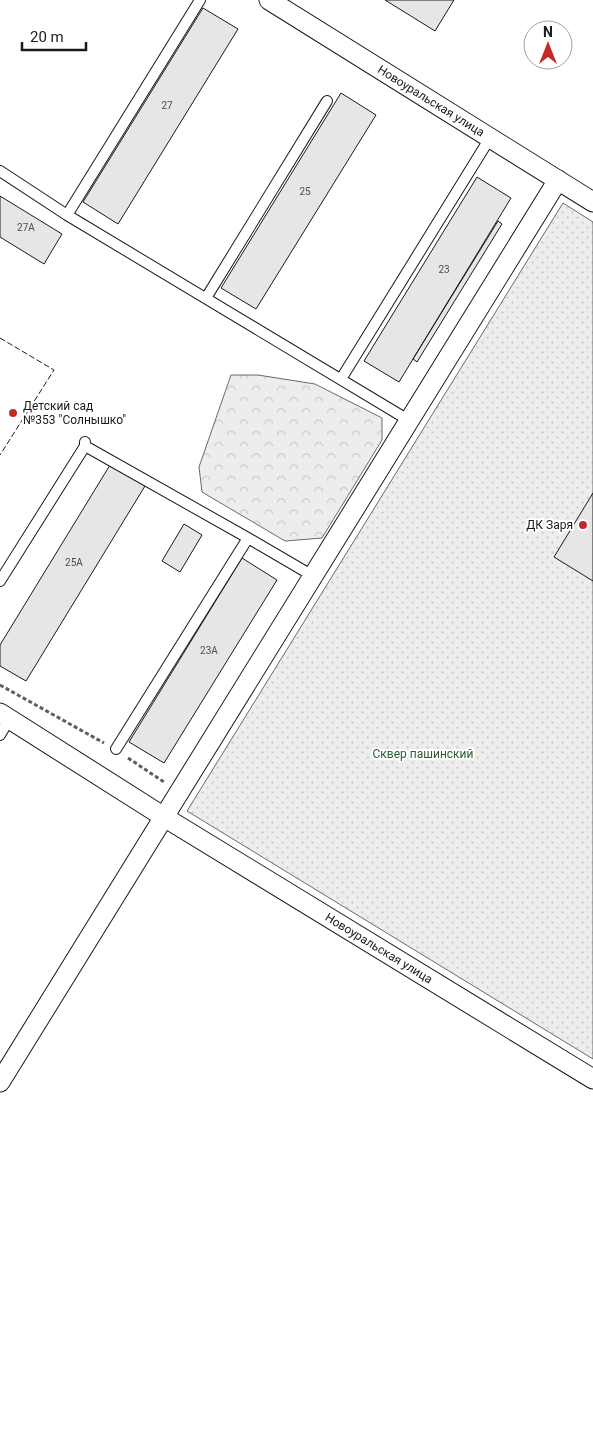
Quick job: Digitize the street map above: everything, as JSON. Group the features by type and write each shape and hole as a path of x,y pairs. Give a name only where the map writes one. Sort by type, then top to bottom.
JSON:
{"street":[{"name":"Новоуральская улица","path":"270,0 593,202"},
{"path":"0,1082 558,180"},
{"name":"Новоуральская улица","path":"5,716 164,817 593,1079"}],"lane":[{"path":"67,215 200,0"},
{"path":"206,298 327,102"},
{"path":"341,379 490,138"},
{"path":"0,171 67,215 410,420"},
{"path":"0,581 85,444 314,576"},
{"path":"116,750 248,538"},
{"path":"0,735 5,716"}],"path":[{"path":"0,685 116,750 179,792"}],"green space":[{"name":"Сквер пашинский","path":"563,203 593,222 593,1059 187,811"},
{"path":"231,375 258,375 315,384 382,418 382,440 322,538 285,541 202,492 199,467"}],"building":[{"path":"385,0 454,0 435,31"},
{"path":"203,8 238,29 118,224 83,202"},
{"path":"341,93 376,115 256,309 221,288"},
{"path":"477,177 511,198 399,382 364,361"},
{"path":"0,196 62,234 44,264 0,237"},
{"path":"498,221 502,224 417,362 413,359"},
{"path":"110,465 145,486 26,681 0,666 0,645"},
{"name":"ДК Заря","path":"593,493 593,581 554,557"},
{"path":"184,524 202,535 180,572 162,561"},
{"path":"242,558 277,580 164,763 129,742"}],"fence":[{"path":"0,338 54,370 0,455"}],"place":[{"name":"Детский сад №353 \"Солнышко\"","path":"13,413"},
{"name":"ДК Заря","path":"583,525"}]}
